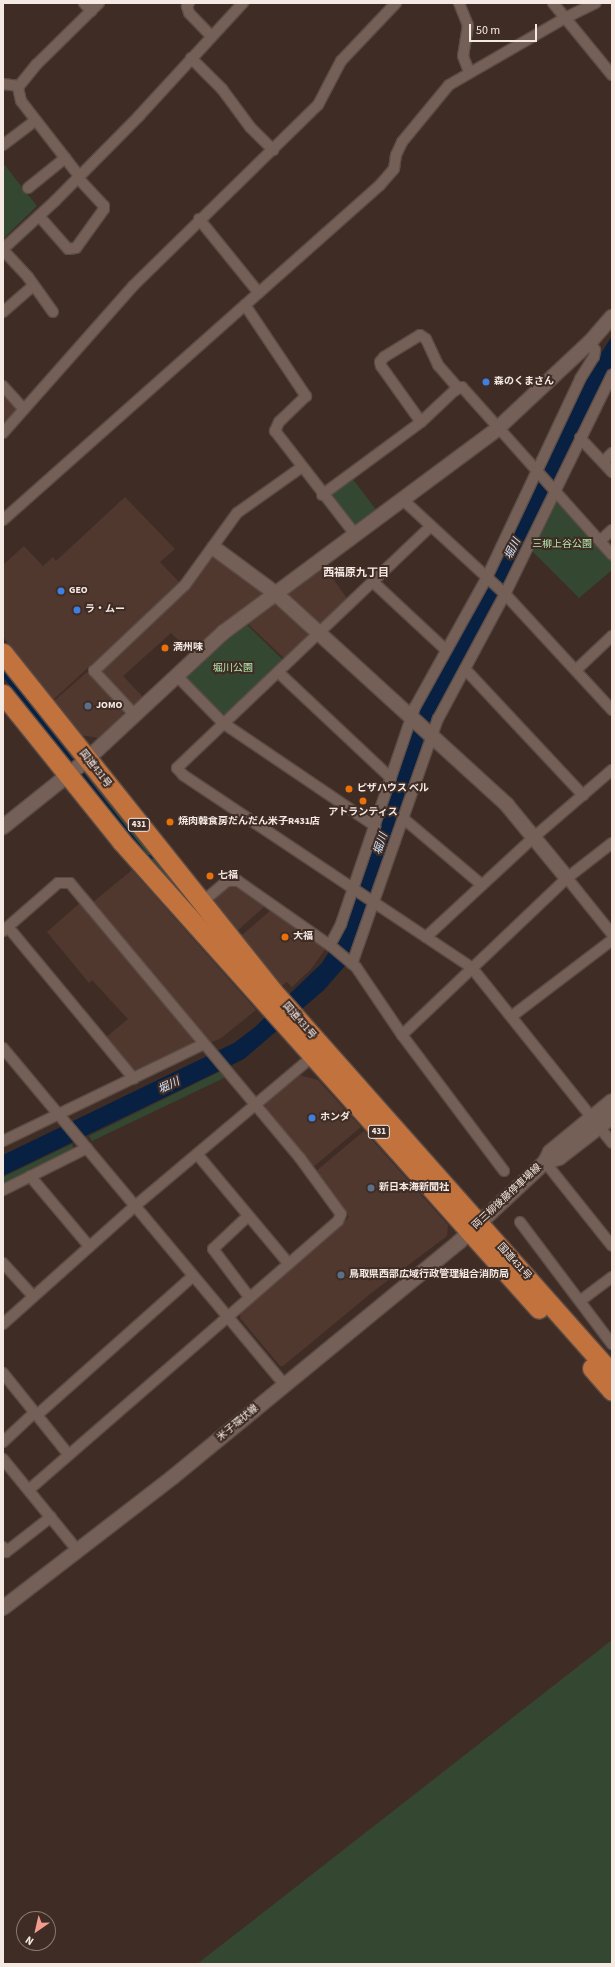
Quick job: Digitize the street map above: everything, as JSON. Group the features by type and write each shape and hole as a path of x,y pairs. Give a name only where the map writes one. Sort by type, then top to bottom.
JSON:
{"highway":[{"name":"国道431号","path":"3,653 85,760 201,903 272,1001"},
{"name":"国道431号","path":"3,694 126,846 272,1001 474,1228 612,1391"},
{"name":"国道431号","path":"294,1026 312,1057 612,1374"}],"street":[{"path":"18,87 87,7 99,3"},
{"path":"189,3 187,6 189,13 211,36"},
{"path":"53,312 3,250 79,177 243,3"},
{"path":"3,433 133,286 199,219 273,150 318,105 341,61 396,3"},
{"path":"459,3 468,25 463,52 469,72"},
{"path":"554,3 612,75"},
{"path":"3,520 388,177 394,169 396,155 402,142 445,89 469,72 565,18 596,3"},
{"path":"191,58 222,89 250,127 273,150"},
{"path":"3,84 18,87"},
{"path":"18,87 21,101 104,209 76,248 68,249 39,216"},
{"path":"3,146 36,120"},
{"path":"28,188 65,158"},
{"path":"199,219 259,293"},
{"path":"3,312 33,286"},
{"path":"245,305 305,394 304,398 275,428 322,495 355,534"},
{"path":"5,822 69,774 224,632 497,429 590,342 612,317"},
{"path":"421,422 381,366 380,362 384,357 420,335 428,343 438,365 458,388 466,389 497,429 612,555"},
{"path":"330,946 341,924 412,716 446,650 487,577 539,476 580,379 594,356 595,350 590,342"},
{"path":"351,963 375,904 438,719 505,594 580,438 612,376"},
{"path":"3,386 24,409"},
{"path":"322,495 421,422 458,388"},
{"path":"580,438 612,472"},
{"path":"603,462 612,453"},
{"path":"134,714 94,671 185,584 214,548 237,514 302,467"},
{"path":"402,499 505,594 611,707"},
{"path":"432,526 178,766 179,771 352,890 472,968 512,1016 612,1143"},
{"path":"600,541 612,530"},
{"path":"214,548 275,593 412,716 432,737 507,805 612,934"},
{"path":"373,582 446,650"},
{"path":"576,670 612,636"},
{"path":"465,669 583,796"},
{"path":"278,672 391,778"},
{"path":"176,675 223,723 375,826"},
{"path":"426,937 534,837 612,770"},
{"path":"404,819 482,885"},
{"path":"402,1035 567,878 612,843"},
{"path":"201,903 227,881 236,880 330,946 351,963 402,1035 504,1171"},
{"path":"29,1490 338,1222 340,1214 300,1158 70,883 58,883 6,929 134,1079"},
{"path":"512,1016 612,940"},
{"path":"3,1048 284,1384"},
{"path":"3,1141 63,1118 134,1079 207,1048"},
{"path":"3,1324 134,1206 312,1057"},
{"name":"両三柳後藤停車場線","path":"474,1228 545,1162 560,1158 595,1122 612,1101"},
{"name":"両三柳後藤停車場線","path":"595,1122 612,1117"},
{"path":"3,1190 86,1146"},
{"path":"196,1154 289,1264"},
{"path":"545,1162 612,1246"},
{"path":"30,1176 89,1246"},
{"path":"248,1216 212,1249 250,1298"},
{"path":"520,1222 612,1344"},
{"name":"米子環状線","path":"3,1608 173,1477 474,1228"},
{"path":"3,1264 33,1296"},
{"path":"3,1442 193,1276"},
{"path":"580,1301 612,1277"},
{"path":"3,1373 69,1455"},
{"path":"3,1459 78,1551"},
{"path":"4,1551 51,1517"}],"shaded area":[{"path":"3,391 19,409 3,428"},
{"name":"ラ・ムー","path":"125,497 175,549 160,562 180,583 53,700 3,637 3,565 24,546 43,566 53,557 56,561"},
{"name":"ラ・ムー","path":"217,556 263,590 263,594 191,652 171,633 123,676 143,697 135,704 129,704 102,674 102,669 191,584 211,557"},
{"path":"324,566 348,600 324,623 318,623 288,597 289,592"},
{"path":"272,604 278,604 308,632 309,637 285,659 247,623"},
{"name":"JOMO","path":"87,672 123,710 123,716 99,738 81,735 54,701"},
{"path":"132,870 256,1010 220,1039 209,1043 92,903"},
{"path":"230,885 236,885 266,905 237,931 216,906 214,897"},
{"path":"81,902 194,1038 193,1045 138,1071 132,1070 105,1038 128,1019 92,980 89,983 47,932"},
{"path":"272,909 326,948 311,969 292,987 287,982 281,986 241,936"},
{"name":"ホンダ","path":"299,1075 318,1080 361,1127 312,1168 265,1110 266,1103"},
{"name":"鳥取県西部広域行政管理組合消防局","path":"364,1131 448,1225 447,1236 370,1294 283,1366 280,1366 240,1318 241,1311 349,1217 315,1172"}],"green space":[{"path":"3,163 37,206 3,239"},
{"path":"352,478 377,511 358,525 353,524 330,499 331,493"},
{"name":"三柳上谷公園","path":"558,502 612,561 612,570 579,598 531,550 553,503"},
{"name":"堀川公園","path":"246,624 283,660 226,714 220,713 187,678 188,674"},
{"path":"95,778 156,855 148,855 91,781"},
{"path":"152,859 159,859 271,1000"},
{"path":"221,1071 226,1077 92,1141 89,1136"},
{"path":"72,1144 74,1150 3,1185 3,1177"},
{"path":"612,1640 612,1964 197,1964 246,1926"}],"water":[{"name":"堀川","path":"612,336 612,366 598,390 498,602 431,719 433,724 351,959 324,990 244,1059 3,1176 3,1155 234,1043 255,1027 322,963 335,942 370,853 418,709 494,570 585,379"},
{"path":"3,670 148,855 156,856 157,858 151,859 181,895 140,850 3,677"}],"place":[{"name":"森のくまさん","path":"486,382"},
{"name":"GEO","path":"61,591"},
{"name":"ラ・ムー","path":"77,610"},
{"name":"満州味","path":"165,648"},
{"name":"JOMO","path":"88,706"},
{"name":"ピザハウス ベル","path":"349,789"},
{"name":"アトランティス","path":"363,801"},
{"name":"焼肉韓食房だんだん米子R431店","path":"170,822"},
{"name":"七福","path":"210,876"},
{"name":"大福","path":"285,937"},
{"name":"ホンダ","path":"312,1118"},
{"name":"新日本海新聞社","path":"371,1188"},
{"name":"鳥取県西部広域行政管理組合消防局","path":"341,1275"}],"district":[{"name":"西福原九丁目","path":"356,573"}]}
